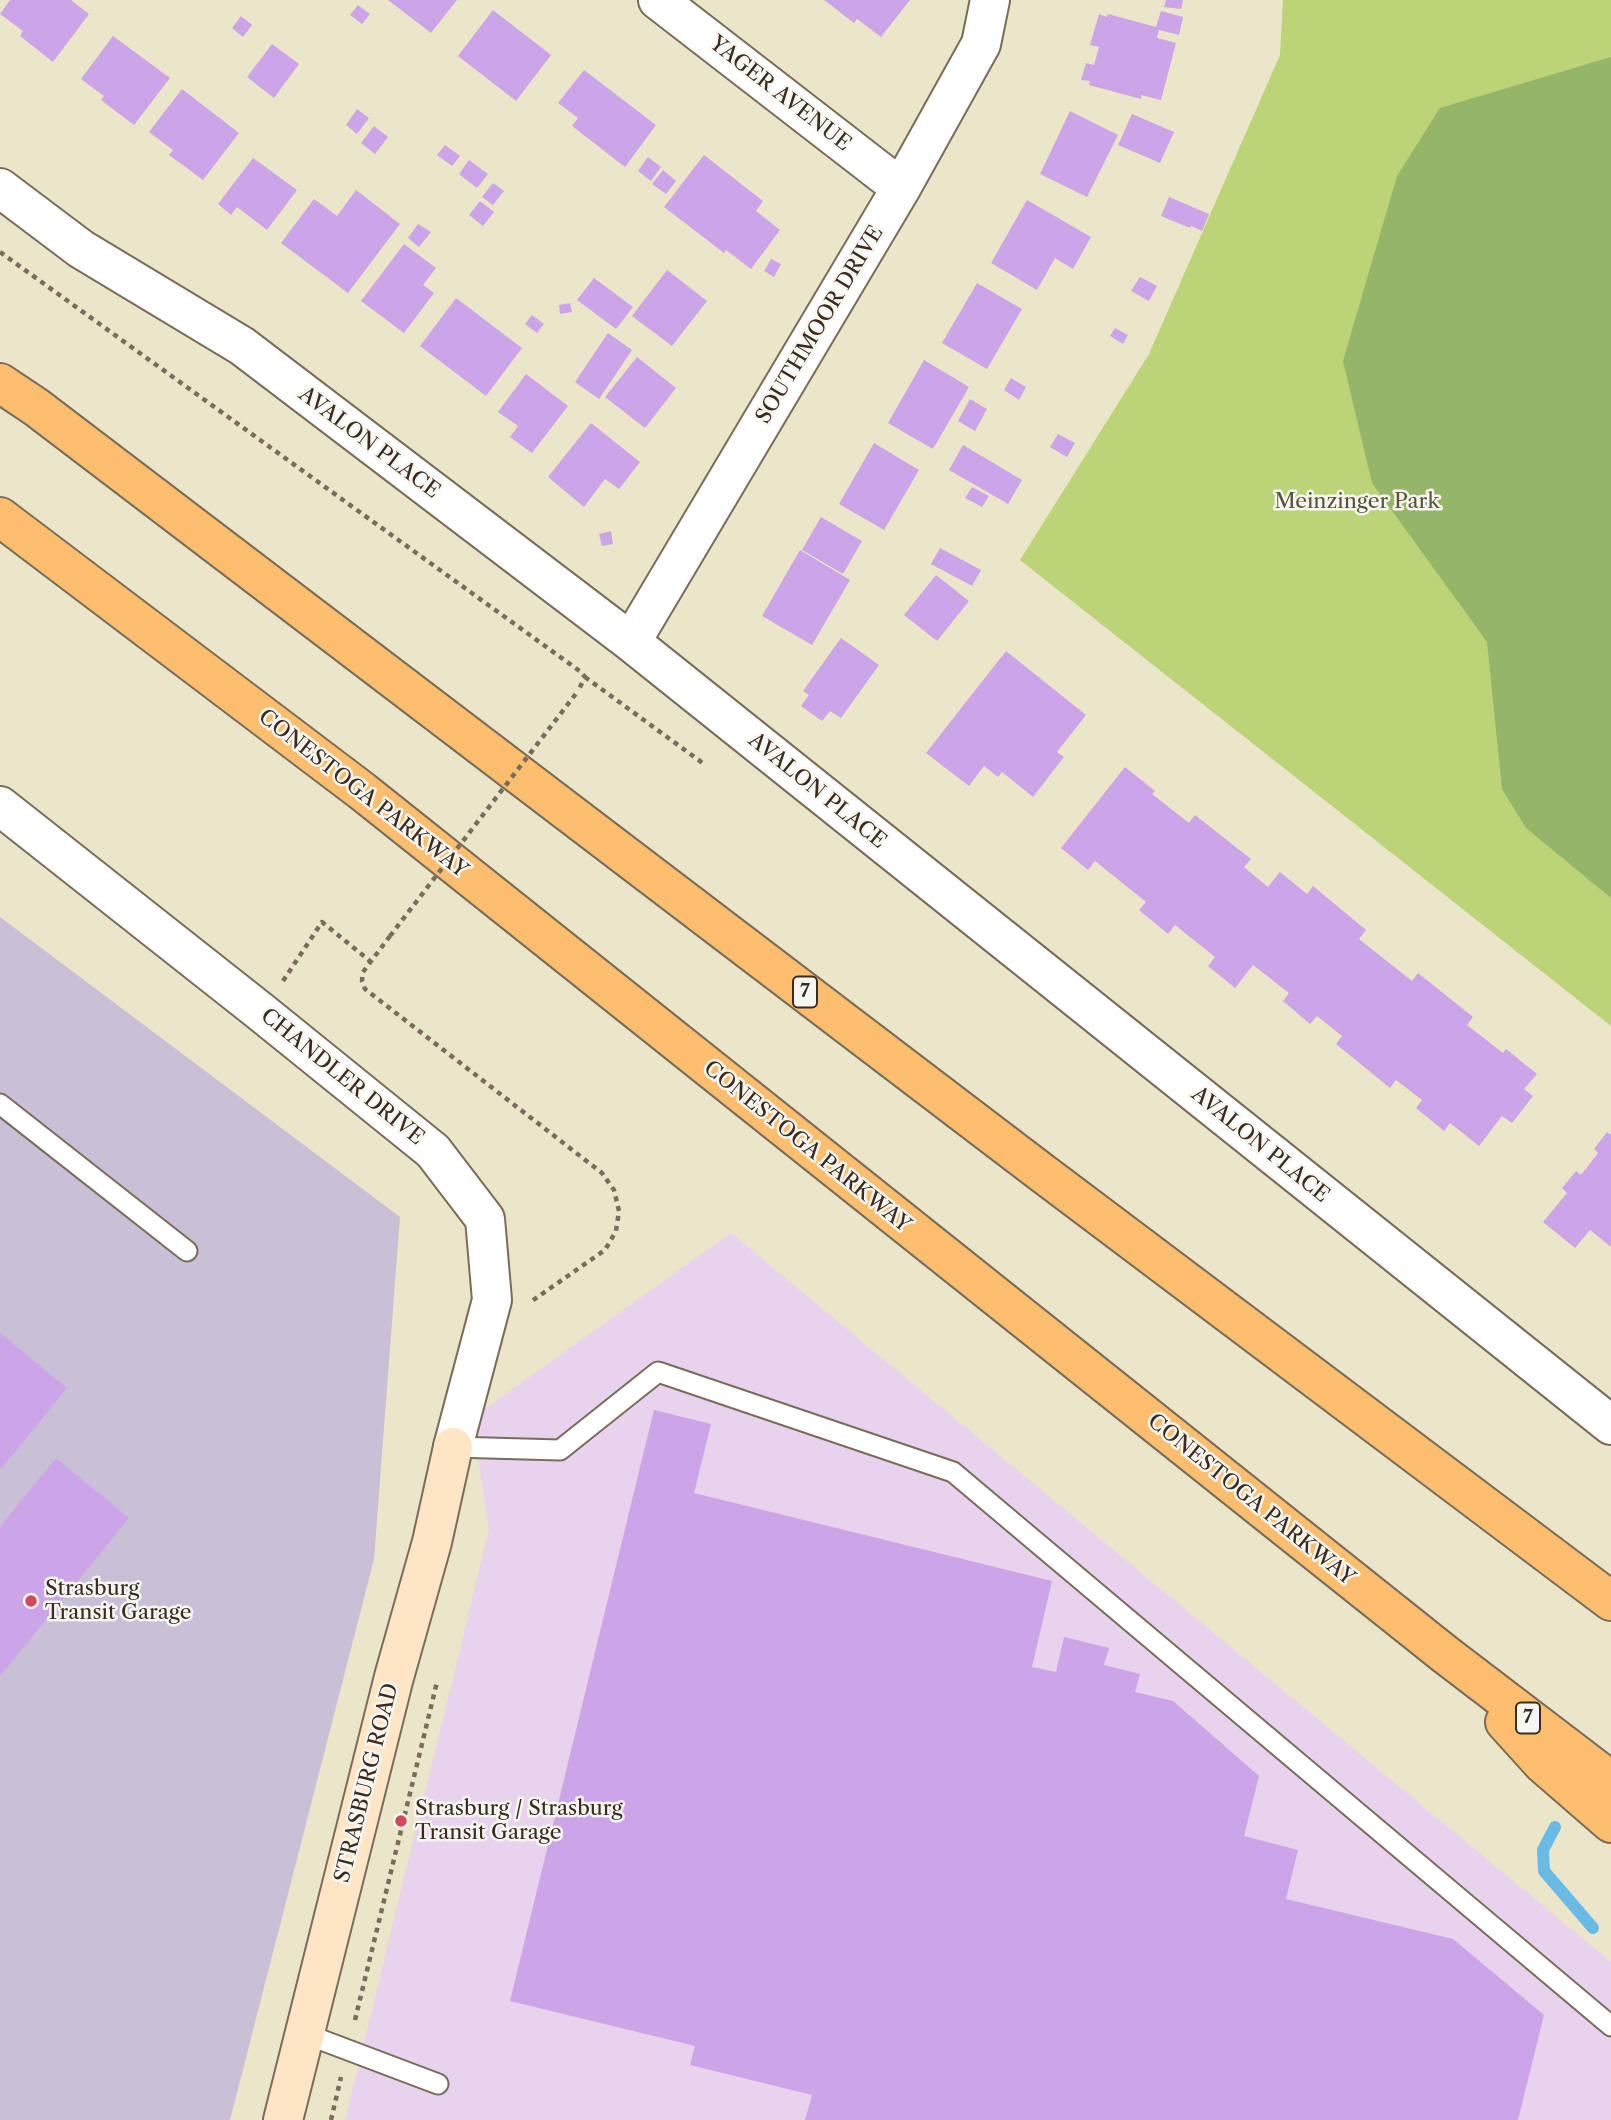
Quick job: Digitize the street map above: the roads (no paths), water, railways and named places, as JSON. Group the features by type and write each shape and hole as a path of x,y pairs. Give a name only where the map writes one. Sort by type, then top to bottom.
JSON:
{"highway":[{"name":"7","path":"0,383 36,407 1041,1172 1611,1601"},
{"name":"CONESTOGA PARKWAY","path":"0,517 362,791 1446,1655 1611,1781"},
{"path":"1446,1655 1543,1764 1611,1823"}],"street":[{"name":"YAGER AVENUE","path":"659,0 901,188"},
{"name":"SOUTHMOOR DRIVE","path":"631,642 901,188 981,44 990,0"},
{"name":"AVALON PLACE","path":"0,188 81,249 242,346 631,642 1611,1425"},
{"name":"CHANDLER DRIVE","path":"0,806 433,1151 485,1219 492,1300 453,1447"},
{"name":"STRASBURG ROAD","path":"283,2120 394,1677 432,1542 453,1447"}],"lane":[{"path":"0,1104 187,1251"},
{"path":"453,1447 560,1450 658,1373 953,1472 1611,2026"},
{"path":"303,2033 438,2084"}],"waterway":[{"path":"1555,1827 1543,1850 1544,1871 1593,1928"}],"place":[{"name":"Strasburg Transit Garage","path":"31,1601"},
{"name":"Strasburg / Strasburg Transit Garage","path":"401,1821"}],"park label":[{"name":"Meinzinger Park","path":"1357,502"}]}
